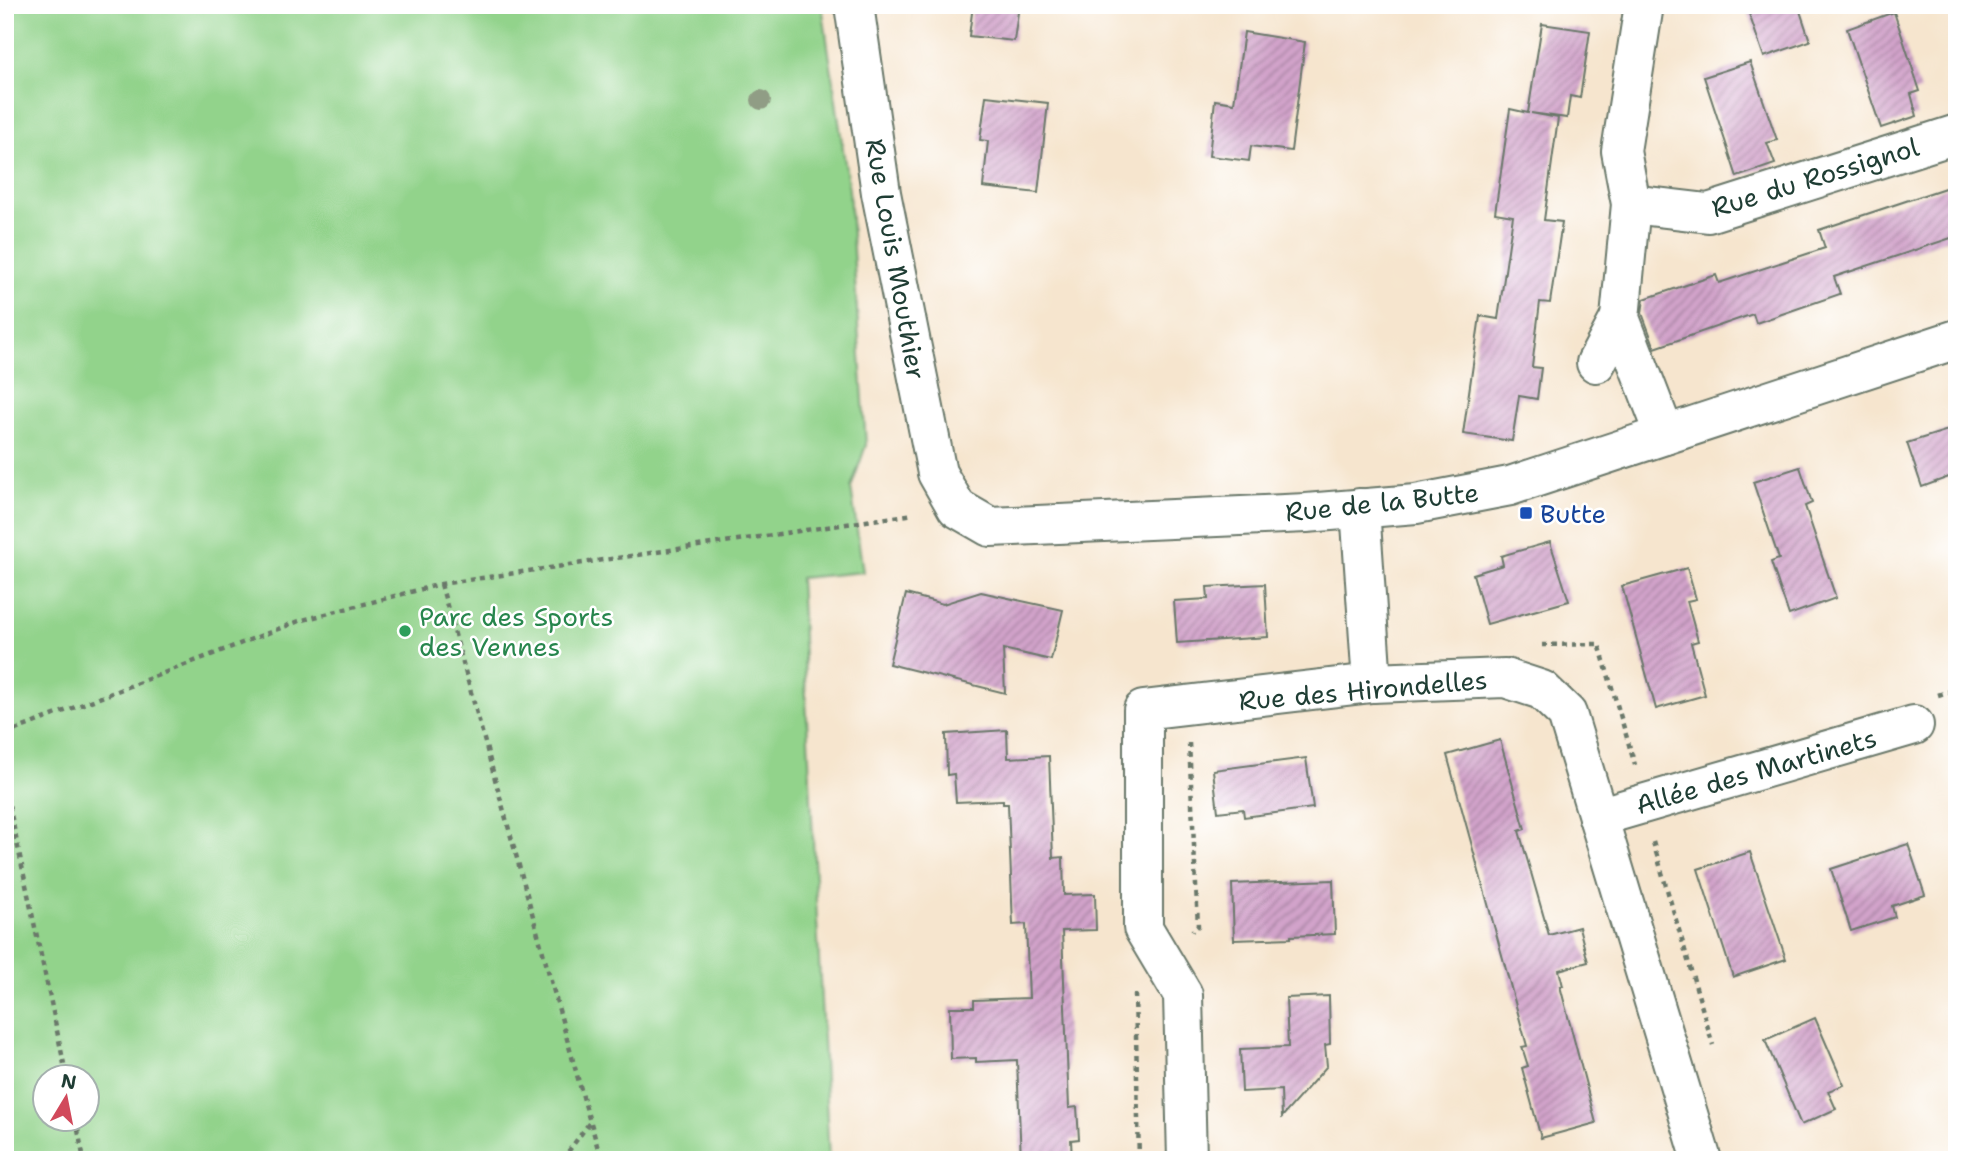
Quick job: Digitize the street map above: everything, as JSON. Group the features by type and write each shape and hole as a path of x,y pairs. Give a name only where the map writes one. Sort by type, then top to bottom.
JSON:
{"street":[{"name":"Rue Louis Mouthier","path":"854,5 881,193 937,473 957,508"},
{"path":"1596,363 1620,318 1631,204 1621,151 1644,5"},
{"name":"Rue du Rossignol","path":"1631,204 1708,213 1957,134"},
{"path":"1620,318 1665,435"},
{"name":"Rue de la Butte","path":"957,508 990,527 1416,503 1510,486 1957,339"},
{"path":"1360,508 1372,684"},
{"name":"Rue des Hirondelles","path":"1187,1160 1183,995 1143,928 1143,710 1372,684 1504,678 1542,690 1567,714 1702,1160"},
{"name":"Allée des Martinets","path":"1598,817 1914,725"}],"path":[{"path":"5,734 299,621 441,584 957,508"},
{"path":"441,584 601,1160"},
{"path":"1139,1160 1135,991 1198,926 1188,705"},
{"path":"5,786 64,1064"},
{"path":"562,1160 590,1122"},
{"path":"79,1134 84,1160"}],"green space":[{"name":"Parc des Sports des Vennes","path":"5,5 822,5 849,190 866,445 851,488 863,572 800,578 829,1160 5,1160"}],"building":[{"path":"973,5 1019,5 1014,41 969,36"},
{"path":"1746,5 1798,5 1810,41 1764,57"},
{"path":"1894,12 1920,91 1911,94 1917,116 1881,128 1847,29"},
{"path":"1542,24 1590,31 1580,98 1570,96 1567,118 1531,113 1558,118 1544,220 1562,222 1550,303 1540,302 1532,367 1541,368 1537,399 1519,396 1512,441 1463,434 1480,316 1498,319 1513,216 1495,213 1510,109 1528,113"},
{"path":"1244,32 1305,42 1291,151 1251,146 1249,161 1209,156 1215,100 1234,103"},
{"path":"1750,62 1777,140 1767,143 1775,164 1737,177 1704,77"},
{"path":"986,96 1048,103 1038,193 983,187 988,141 980,140"},
{"path":"1957,184 1957,236 1834,277 1840,294 1756,323 1753,314 1655,348 1642,313 1644,299 1716,275 1719,283 1825,248 1819,230"},
{"path":"1948,430 1949,435 1957,432 1957,474 1922,487 1907,443"},
{"path":"1800,467 1812,503 1805,506 1836,598 1789,615 1771,562 1779,559 1753,482"},
{"path":"1550,542 1569,601 1487,624 1473,574 1503,565 1501,556"},
{"path":"1687,568 1696,599 1687,601 1698,641 1691,643 1705,695 1656,709 1622,586"},
{"path":"1265,584 1268,637 1177,643 1174,601 1208,599 1207,587"},
{"path":"981,592 1063,610 1051,660 1003,649 1005,693 889,664 906,594 943,604"},
{"path":"1007,730 1008,758 1049,756 1053,858 1063,857 1064,895 1095,894 1096,930 1062,931 1069,1108 1077,1107 1079,1139 1071,1140 1072,1160 1021,1160 1017,1060 976,1062 976,1058 951,1059 950,1007 974,1007 974,1000 1029,998 1026,924 1013,925 1008,804 1003,804 1003,800 956,802 954,774 947,775 946,734"},
{"path":"1500,740 1525,829 1519,831 1549,935 1579,927 1588,962 1559,970 1563,986 1560,986 1596,1123 1541,1138 1522,1068 1528,1066 1522,1047 1527,1046 1447,755"},
{"path":"1306,758 1313,808 1244,817 1243,809 1218,812 1213,770"},
{"path":"1908,844 1925,895 1892,906 1895,917 1851,931 1831,869"},
{"path":"1750,852 1786,959 1733,977 1698,869"},
{"path":"1333,880 1335,934 1234,940 1232,884"},
{"path":"1329,996 1330,1044 1325,1045 1327,1066 1282,1117 1281,1090 1242,1092 1240,1049 1288,1047 1286,998"},
{"path":"1815,1018 1844,1085 1828,1091 1836,1109 1801,1125 1765,1040"}],"place":[{"name":"Butte","path":"1526,513"},
{"name":"Parc des Sports des Vennes","path":"405,631"}]}
